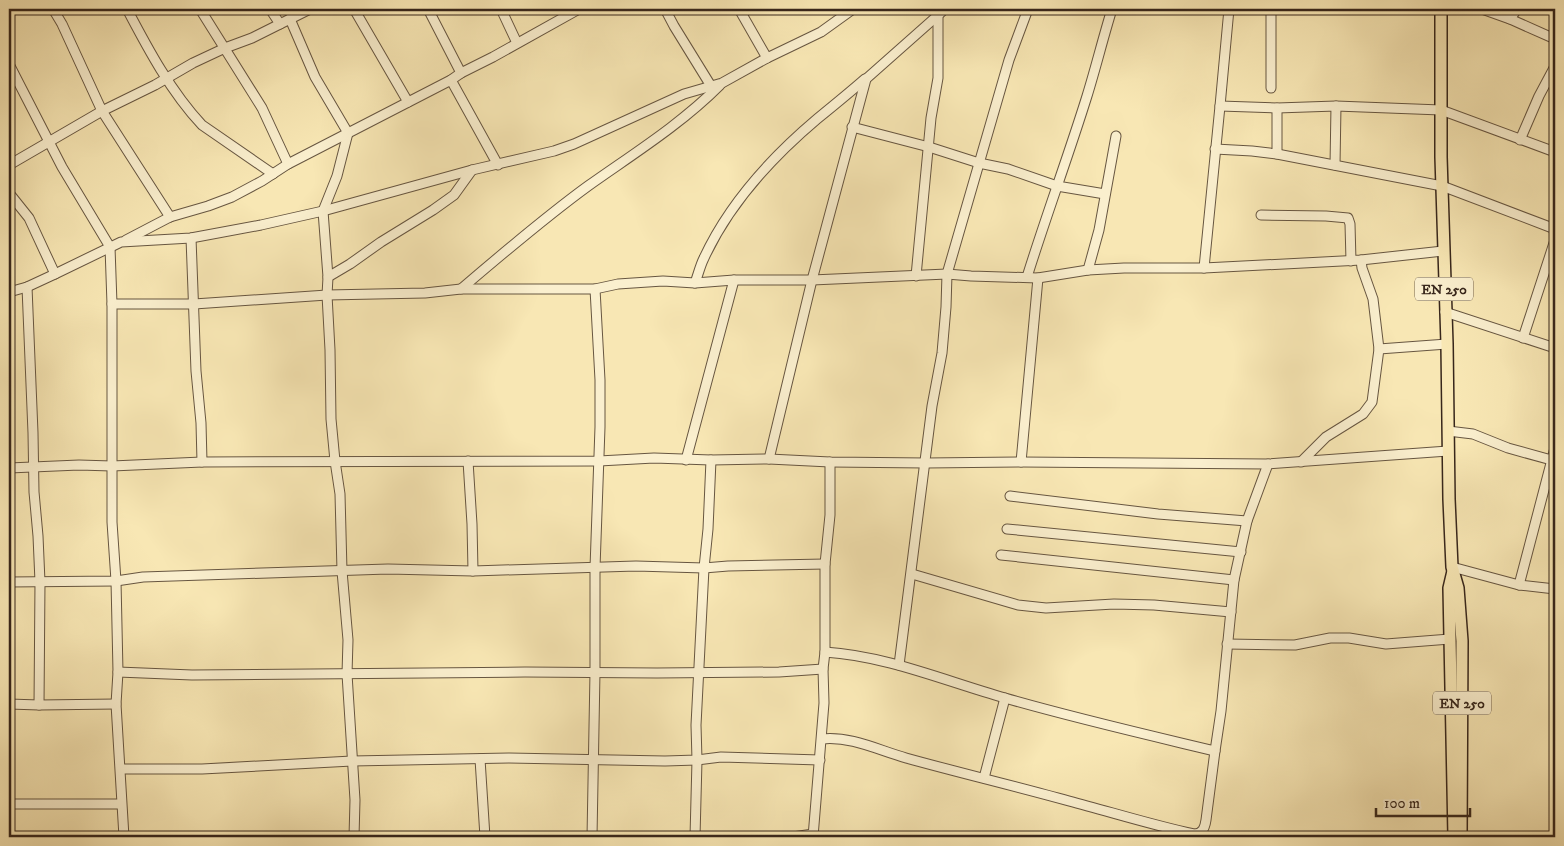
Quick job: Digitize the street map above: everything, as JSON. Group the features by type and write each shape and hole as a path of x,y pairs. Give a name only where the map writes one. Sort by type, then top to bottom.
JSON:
{"main road":[{"name":"EN 250","path":"1441,9 1440,63 1448,451 1453,568 1458,588 1461,632 1461,837"},
{"name":"EN 250","path":"1453,568 1449,588 1454,837"}],"street":[{"path":"53,9 102,111 170,218"},
{"path":"127,9 167,78 194,116 202,125 273,174"},
{"path":"200,9 262,108 288,164"},
{"path":"270,9 280,24"},
{"path":"9,166 102,111 225,48 252,38 310,9"},
{"path":"354,9 408,102"},
{"path":"428,9 461,73"},
{"path":"501,9 517,43"},
{"path":"9,292 27,287 170,218 232,197 288,164 451,80 579,9"},
{"path":"665,9 711,86"},
{"path":"739,9 767,58"},
{"path":"121,242 191,238 260,225 323,211 472,170 554,151 574,144 684,94 722,83 767,58 821,32 853,9"},
{"path":"899,665 932,406 942,353 947,274 1010,60 1028,9"},
{"path":"1027,277 1086,98 1112,9"},
{"path":"1204,268 1229,9"},
{"path":"1271,9 1271,88"},
{"path":"1482,9 1555,39"},
{"path":"1510,19 1517,9"},
{"path":"695,284 703,259 715,237 760,174 817,120 942,12"},
{"path":"916,276 931,118 938,78 942,12"},
{"path":"290,19 315,78 348,133 337,176 323,211 328,277 326,295 330,350 331,419 340,494 342,571 348,640 347,674 355,800 354,837"},
{"path":"9,64 62,167 110,247 112,304 112,522 116,581 118,672 116,704 124,837"},
{"path":"1520,140 1539,96 1555,66"},
{"path":"769,459 812,280 866,79"},
{"path":"451,80 498,165"},
{"path":"461,288 586,187 671,128 700,105 722,83"},
{"path":"1220,106 1277,108 1336,106 1442,110 1555,152"},
{"path":"1335,164 1336,106"},
{"path":"1277,108 1277,154"},
{"path":"852,127 929,147 979,163 1008,169 1056,186 1105,194"},
{"path":"1088,270 1099,230 1116,136"},
{"path":"1215,149 1277,154 1442,186 1555,230"},
{"path":"328,277 433,210 454,194 472,170"},
{"path":"9,193 29,218 55,274"},
{"path":"1261,214 1348,218 1350,224 1351,260"},
{"path":"191,238 196,371 201,423 202,462"},
{"path":"1523,338 1555,240"},
{"path":"112,304 194,304 326,295 426,293 461,288 595,289 618,284 663,281 695,284 734,280 812,280 947,274 1038,278 1088,270 1204,268 1361,260 1443,251"},
{"path":"1301,462 1326,437 1363,414 1372,402 1379,348 1373,299 1361,260"},
{"path":"1021,462 1038,278"},
{"path":"686,460 734,280"},
{"path":"27,287 33,468 40,582 39,705"},
{"path":"592,837 595,568 600,380 595,289"},
{"path":"1445,312 1555,348"},
{"path":"1379,348 1447,344"},
{"path":"1448,431 1473,434 1508,448 1554,460"},
{"path":"1519,584 1554,460 1555,448"},
{"path":"9,468 202,462 599,461 654,458 926,463 1268,464 1448,451"},
{"path":"695,837 698,673 711,460"},
{"path":"468,461 473,571"},
{"path":"793,837 813,836 824,702 825,564 830,515 830,462"},
{"path":"822,739 835,738 861,743 905,758 1140,821 1198,834 1202,832 1205,828 1214,751 1221,711 1234,580 1246,521 1268,464"},
{"path":"1010,496 1158,514 1246,521"},
{"path":"1007,529 1241,552"},
{"path":"1001,555 1234,580"},
{"path":"9,582 116,581 143,577 388,569 473,571 636,566 704,568 825,564"},
{"path":"1453,568 1519,584 1555,589"},
{"path":"912,574 1018,605 1046,608 1114,604 1154,605 1231,612"},
{"path":"1227,644 1295,645 1330,638 1349,638 1386,644 1450,639"},
{"path":"825,652 842,653 899,665 1005,698 1108,726 1214,751"},
{"path":"118,672 192,675 698,673 779,672 823,669"},
{"path":"984,778 1005,698"},
{"path":"9,704 116,704"},
{"path":"121,769 202,769 352,761 509,758 697,760 720,757 820,760"},
{"path":"480,759 485,837"},
{"path":"9,804 121,804"},
{"path":"923,837 947,837"},
{"path":"995,837 1020,837"}]}
